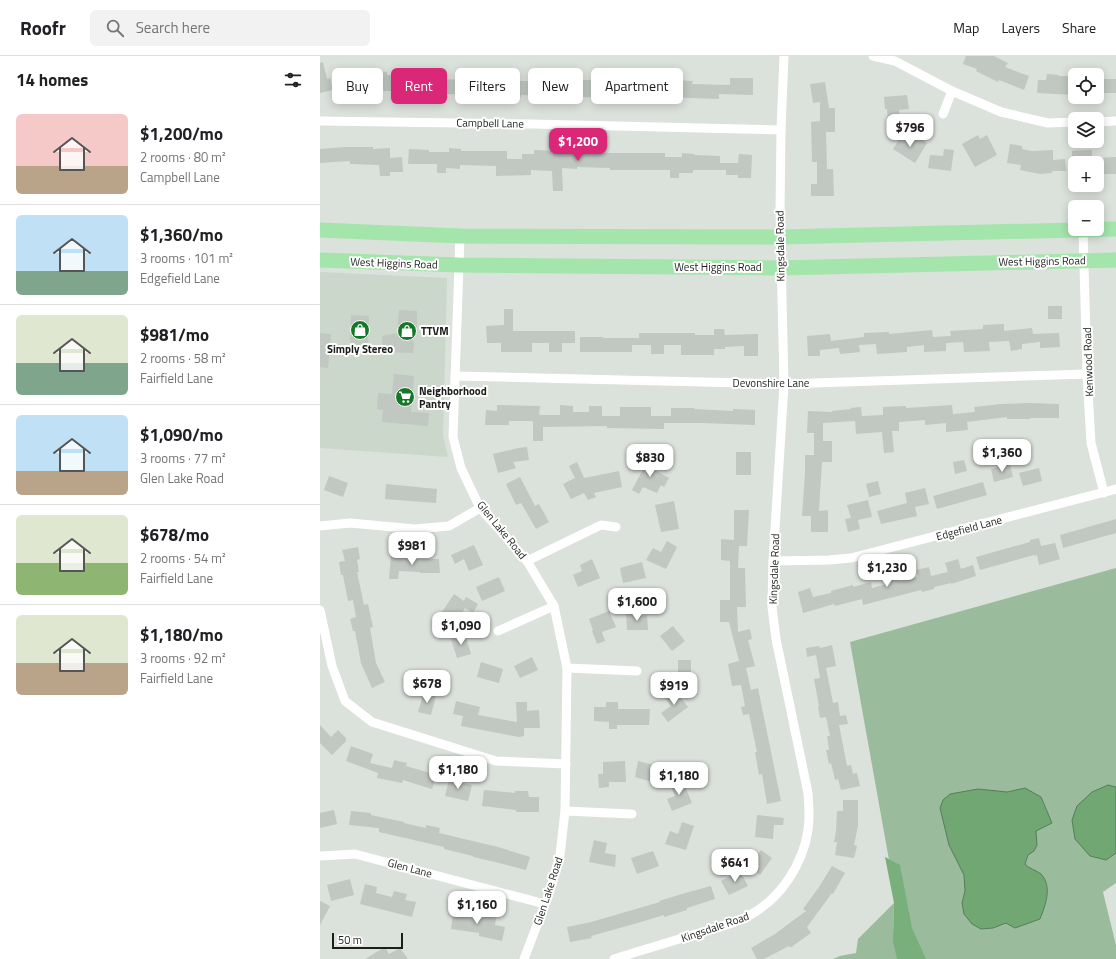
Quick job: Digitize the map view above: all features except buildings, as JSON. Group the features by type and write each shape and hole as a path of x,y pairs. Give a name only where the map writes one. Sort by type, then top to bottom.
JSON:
{"main road":[{"path":"1104,229 1116,229"},
{"path":"320,230 460,236 780,237 1068,230"},
{"name":"West Higgins Road","path":"320,260 459,265 780,268 1116,260"}],"street":[{"name":"Kingsdale Road","path":"614,959 724,926 751,915 773,898 796,868 808,829 809,808 806,786 776,639 772,607 773,561 784,384 780,237 781,130 784,56"},
{"path":"873,56 895,61 952,91 1001,112 1048,123 1068,122"},
{"path":"943,114 952,91"},
{"name":"Campbell Lane","path":"320,121 781,130"},
{"path":"1104,122 1116,121"},
{"name":"Glen Lake Road","path":"460,236 453,436 461,468 480,508 527,561 554,606 567,668 565,811 560,855 528,958"},
{"name":"Kenwood Road","path":"1083,236 1091,443 1104,493"},
{"name":"Devonshire Lane","path":"455,376 784,384 1088,374"},
{"name":"Edgefield Lane","path":"773,561 851,558 1116,489"},
{"path":"320,526 350,523 415,529 449,526 480,508"},
{"path":"527,561 601,525 616,527"},
{"path":"498,631 554,606"},
{"path":"320,610 332,666 346,701 372,722 496,762 566,764"},
{"path":"567,668 637,671"},
{"path":"565,811 632,814"},
{"name":"Glen Lane","path":"320,856 355,854 545,904"}],"shaded area":[{"path":"320,272 447,278 443,435 448,457 320,448"},
{"path":"1116,568 1116,883 1103,892 1116,945 1116,959 833,959 856,953 858,939 894,903 893,941 896,899 850,642"},
{"path":"1108,785 1116,787 1116,853 1106,860 1090,856 1075,839 1072,820 1077,806 1092,792"},
{"path":"1025,788 1041,797 1052,823 1036,831 1037,845 1034,851 1028,855 1025,864 1041,874 1045,879 1047,885 1047,896 1044,908 1040,919 1015,928 1006,923 993,928 981,929 972,924 964,914 962,903 965,891 964,875 949,845 940,808 943,800 950,794 978,789 1007,792"},
{"path":"885,857 900,865 912,928 926,959 897,959 893,941 894,903"}],"place":[{"name":"Simply Stereo","path":"360,330"},
{"name":"TTVM","path":"407,331"},
{"name":"Neighborhood Pantry","path":"405,397"}]}
